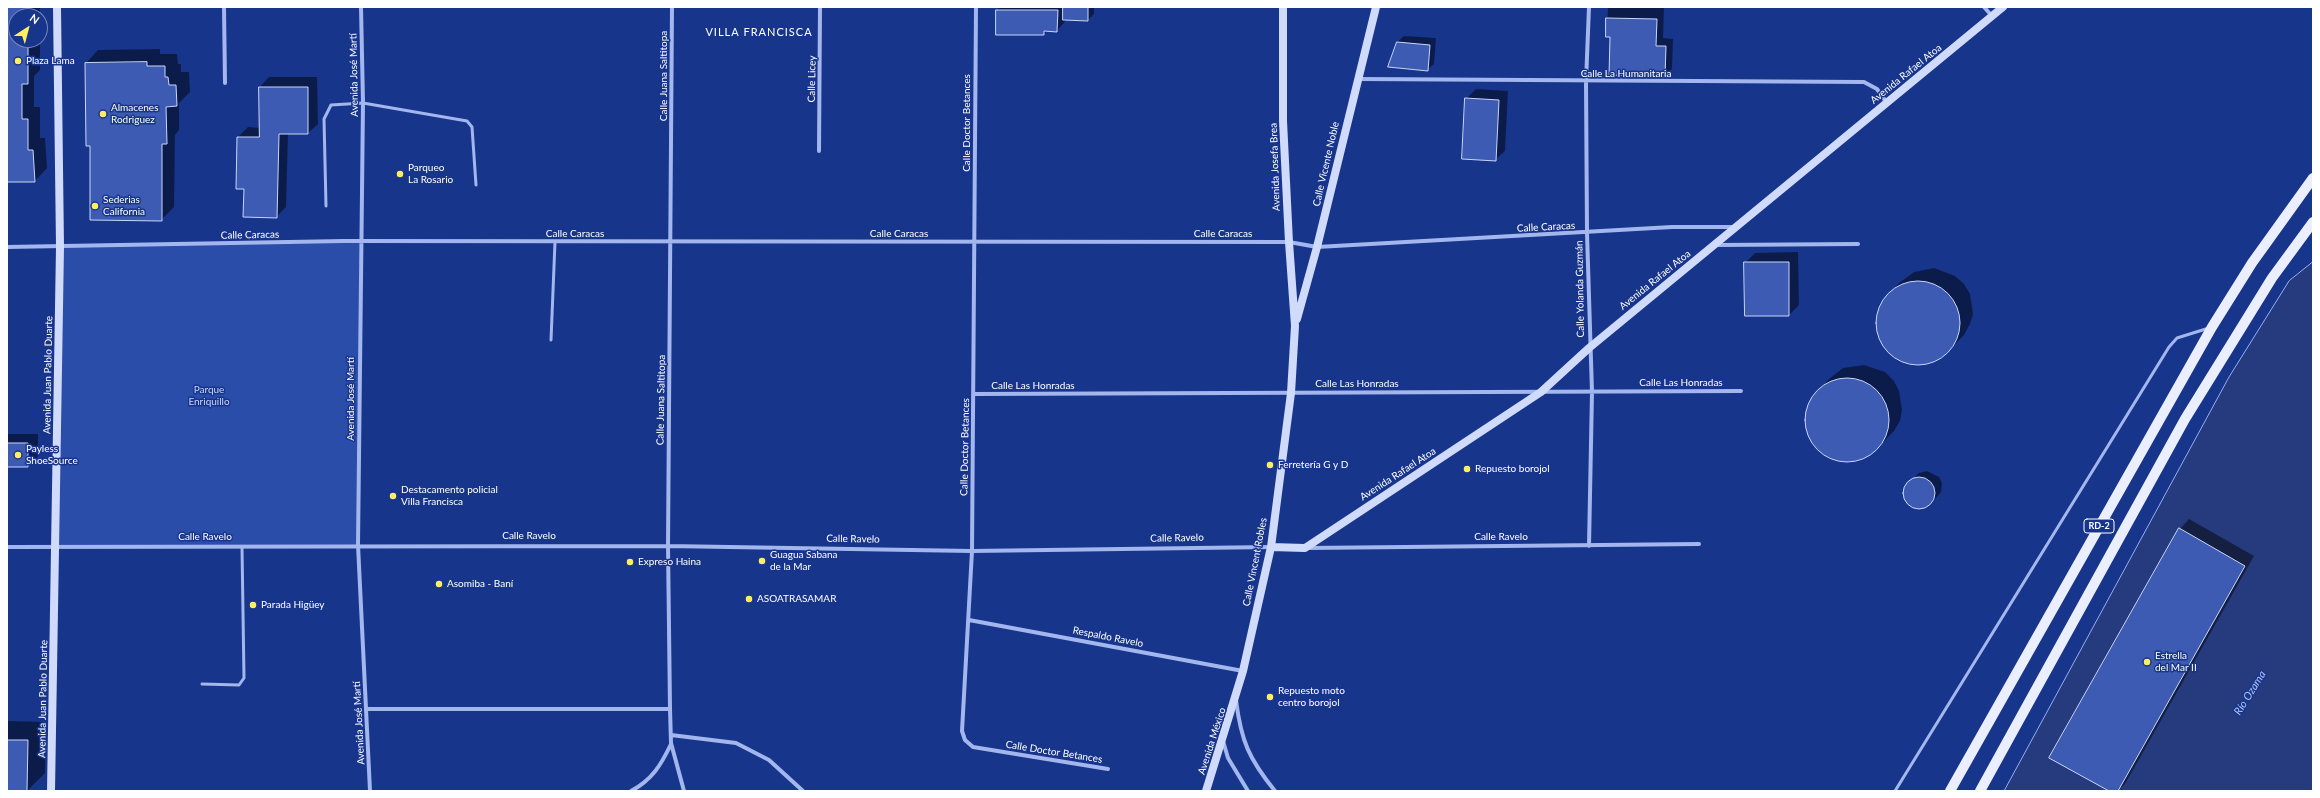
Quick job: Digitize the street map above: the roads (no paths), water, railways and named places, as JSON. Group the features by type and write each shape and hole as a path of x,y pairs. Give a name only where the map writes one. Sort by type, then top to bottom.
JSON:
{"main road":[{"name":"Avenida Juan Pablo Duarte","path":"52,791 60,247 58,7"},
{"name":"Avenida Josefa Brea","path":"1283,7 1284,121 1289,242 1295,326"},
{"name":"Calle Vicente Noble","path":"1295,326 1317,247 1357,79 1376,7"},
{"name":"Avenida Rafael Atoa","path":"1306,548 1541,392 1590,348 2003,7"},
{"name":"RD-2","path":"1950,791 2212,327 2252,263 2313,178"},
{"name":"RD-2","path":"1980,791 2185,419 2272,278 2313,222"},
{"name":"Calle Vincent Robles","path":"1236,698 1271,547 1291,392 1295,326"},
{"name":"Calle Ravelo","path":"1271,547 1306,548"},
{"name":"Avenida México","path":"1206,791 1236,698"}],"street":[{"path":"224,7 225,84"},
{"name":"Avenida José Martí","path":"361,7 363,104 358,545 370,791"},
{"name":"Calle Juana Saltitopa","path":"672,7 668,546 670,709 671,743 684,791"},
{"name":"Calle Licey","path":"819,151 820,7"},
{"name":"Calle Doctor Betances","path":"976,7 972,551 962,731 965,740 973,747 1108,769"},
{"name":"Calle Yolanda Guzmán","path":"1589,7 1586,82 1587,233 1592,392 1589,546"},
{"path":"1984,7 1992,16"},
{"name":"Calle La Humanitaria","path":"1357,79 1586,82 1864,82 1876,89 1887,102"},
{"name":"Calle Caracas","path":"7,247 361,242 1289,242 1317,247 1587,233 1672,227 1737,227"},
{"path":"1714,245 1858,244"},
{"name":"Calle Las Honradas","path":"974,394 1741,391"},
{"name":"Calle Ravelo","path":"1306,548 1699,544"},
{"name":"Calle Ravelo","path":"7,547 242,547 358,545 668,546 972,551 1271,547"},
{"name":"Respaldo Ravelo","path":"969,620 1243,670"},
{"name":"Calle Vincent Robles","path":"1236,698 1239,730 1246,750 1259,771 1275,791"},
{"path":"366,709 670,709"},
{"path":"671,735 736,743 769,760 803,791"},
{"path":"1223,741 1228,758 1248,791"},
{"path":"630,791 644,784 661,766 671,743"}],"lane":[{"path":"326,206 324,119 331,105 363,104 467,121 472,127 476,185"},
{"path":"551,340 555,242"},
{"path":"1895,791 2168,347 2182,336 2212,327"},
{"path":"202,684 239,685 244,678 242,547"}],"water":[{"name":"Río Ozama","path":"2313,262 2313,791 2004,791 2229,377 2289,281"}],"place":[{"name":"Plaza Lama","path":"18,61"},
{"name":"Almacenes Rodriguez","path":"103,114"},
{"name":"Parqueo La Rosario","path":"400,174"},
{"name":"Sederias California","path":"95,206"},
{"name":"Payless ShoeSource","path":"18,455"},
{"name":"Ferretería G y D","path":"1270,465"},
{"name":"Repuesto borojol","path":"1467,469"},
{"name":"Destacamento policial Villa Francisca","path":"393,496"},
{"name":"Guagua Sabana de la Mar","path":"762,561"},
{"name":"Expreso Haina","path":"630,562"},
{"name":"Asomiba - Baní","path":"439,584"},
{"name":"ASOATRASAMAR","path":"749,599"},
{"name":"Parada Higüey","path":"253,605"},
{"name":"Estrella del Mar II","path":"2147,662"},
{"name":"Repuesto moto centro borojol","path":"1270,697"}],"district":[{"name":"VILLA FRANCISCA","path":"759,32"}],"park label":[{"name":"Parque Enriquillo","path":"209,396"}]}
